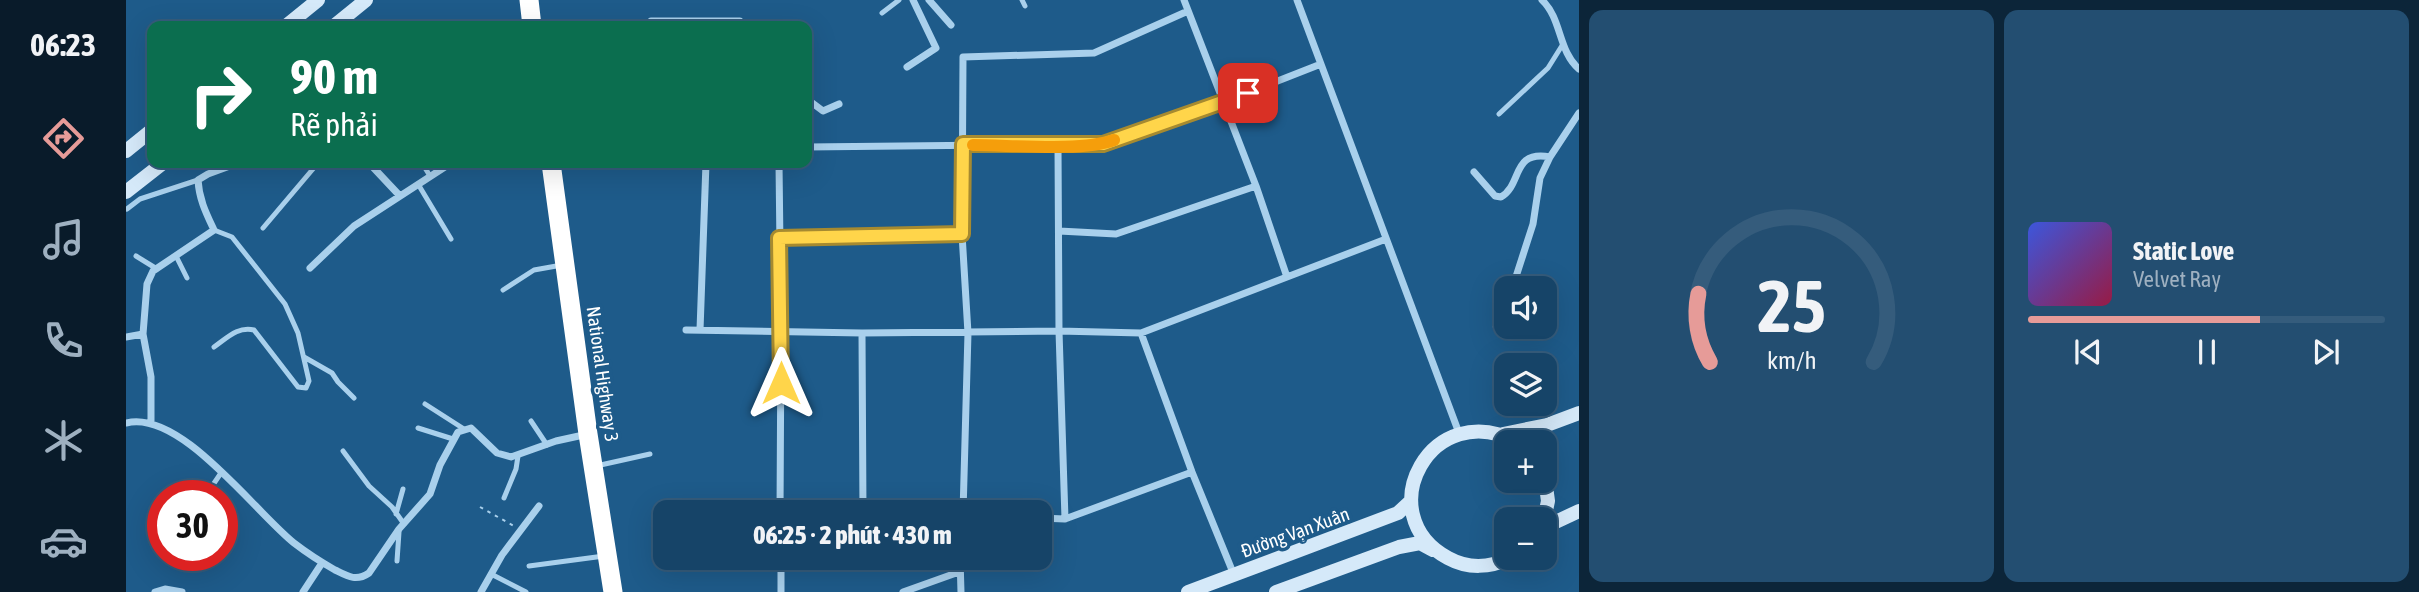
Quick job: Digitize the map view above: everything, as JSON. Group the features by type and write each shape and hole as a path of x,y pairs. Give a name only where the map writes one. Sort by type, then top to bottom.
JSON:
{"highway":[{"path":"529,0 531,21"},
{"name":"National Highway 3","path":"552,168 588,434 613,592"}],"street":[{"path":"292,21 318,0"},
{"path":"340,21 366,0"},
{"path":"907,66 936,48 914,0"},
{"path":"941,0 931,3 951,25"},
{"path":"1184,0 1256,186 1287,277"},
{"path":"1297,0 1459,433"},
{"path":"1542,0 1551,9 1568,56 1579,69"},
{"path":"963,500 968,333 962,234 963,57 1094,53 1188,11"},
{"path":"812,147 1103,144 1224,102 1321,64"},
{"path":"812,103 823,111 839,104"},
{"path":"1516,276 1532,224 1538,186 1550,158 1579,113"},
{"path":"126,151 147,134"},
{"path":"1058,146 1059,331 1065,519"},
{"path":"1474,172 1495,196 1501,197 1506,194 1519,167 1526,160 1534,156 1550,158"},
{"path":"126,192 157,168"},
{"path":"151,423 151,377 143,334 147,284 157,269 214,230 198,192 198,180 223,168"},
{"path":"374,168 400,196"},
{"path":"310,268 354,226 443,168"},
{"path":"700,330 706,168"},
{"path":"779,168 780,500"},
{"path":"1059,231 1116,234 1256,186"},
{"path":"779,238 962,234"},
{"path":"686,330 1141,333 1386,239"},
{"path":"862,333 863,500"},
{"path":"1141,333 1192,472 1234,575"},
{"path":"126,338 143,334"},
{"path":"1523,430 1547,425 1579,413"},
{"path":"126,423 139,420 151,423 197,449 293,542 322,563 354,578 361,578 369,573 401,526 430,494 440,465 458,432 464,429 476,431 497,453 518,456 547,444 588,434"},
{"path":"1438,552 1424,538 1415,520 1411,501 1414,479 1424,459 1439,443 1459,433 1481,430 1494,432"},
{"path":"1052,518 1065,519 1192,472"},
{"name":"Đường Vạn Xuân","path":"1188,592 1398,513 1411,501"},
{"path":"481,592 539,506"},
{"path":"1557,521 1579,511"},
{"path":"1276,592 1399,547 1420,543 1457,562 1477,566 1494,564"},
{"path":"303,592 322,563"},
{"path":"781,570 782,592"},
{"path":"903,592 959,572 961,592"},
{"path":"155,592 165,589 181,592"}],"lane":[{"path":"882,13 899,0"},
{"path":"1499,114 1548,68 1563,44"},
{"path":"262,228 313,168"},
{"path":"425,168 430,176"},
{"path":"127,209 139,199 198,180"},
{"path":"418,184 451,239"},
{"path":"214,230 232,237 285,304 298,333 309,381 306,388 298,387 254,330 239,330 214,347"},
{"path":"136,256 157,269"},
{"path":"176,256 187,278"},
{"path":"503,289 534,270 565,264"},
{"path":"304,357 332,373 354,397"},
{"path":"425,404 464,429"},
{"path":"531,421 547,444"},
{"path":"418,428 453,439"},
{"path":"342,451 369,486 396,514 401,526 397,561"},
{"path":"593,467 650,454"},
{"path":"504,498 516,469 518,456"},
{"path":"217,480 222,473"},
{"path":"396,514 403,489"},
{"path":"529,566 607,556"},
{"path":"491,574 526,592"}],"path":[{"path":"480,507 521,530"}],"slow traffic":[{"path":"973,145 1058,146 1103,144 1114,140"}],"route":[{"path":"781,383 779,238 962,234 963,144 1103,144 1248,93"}]}
